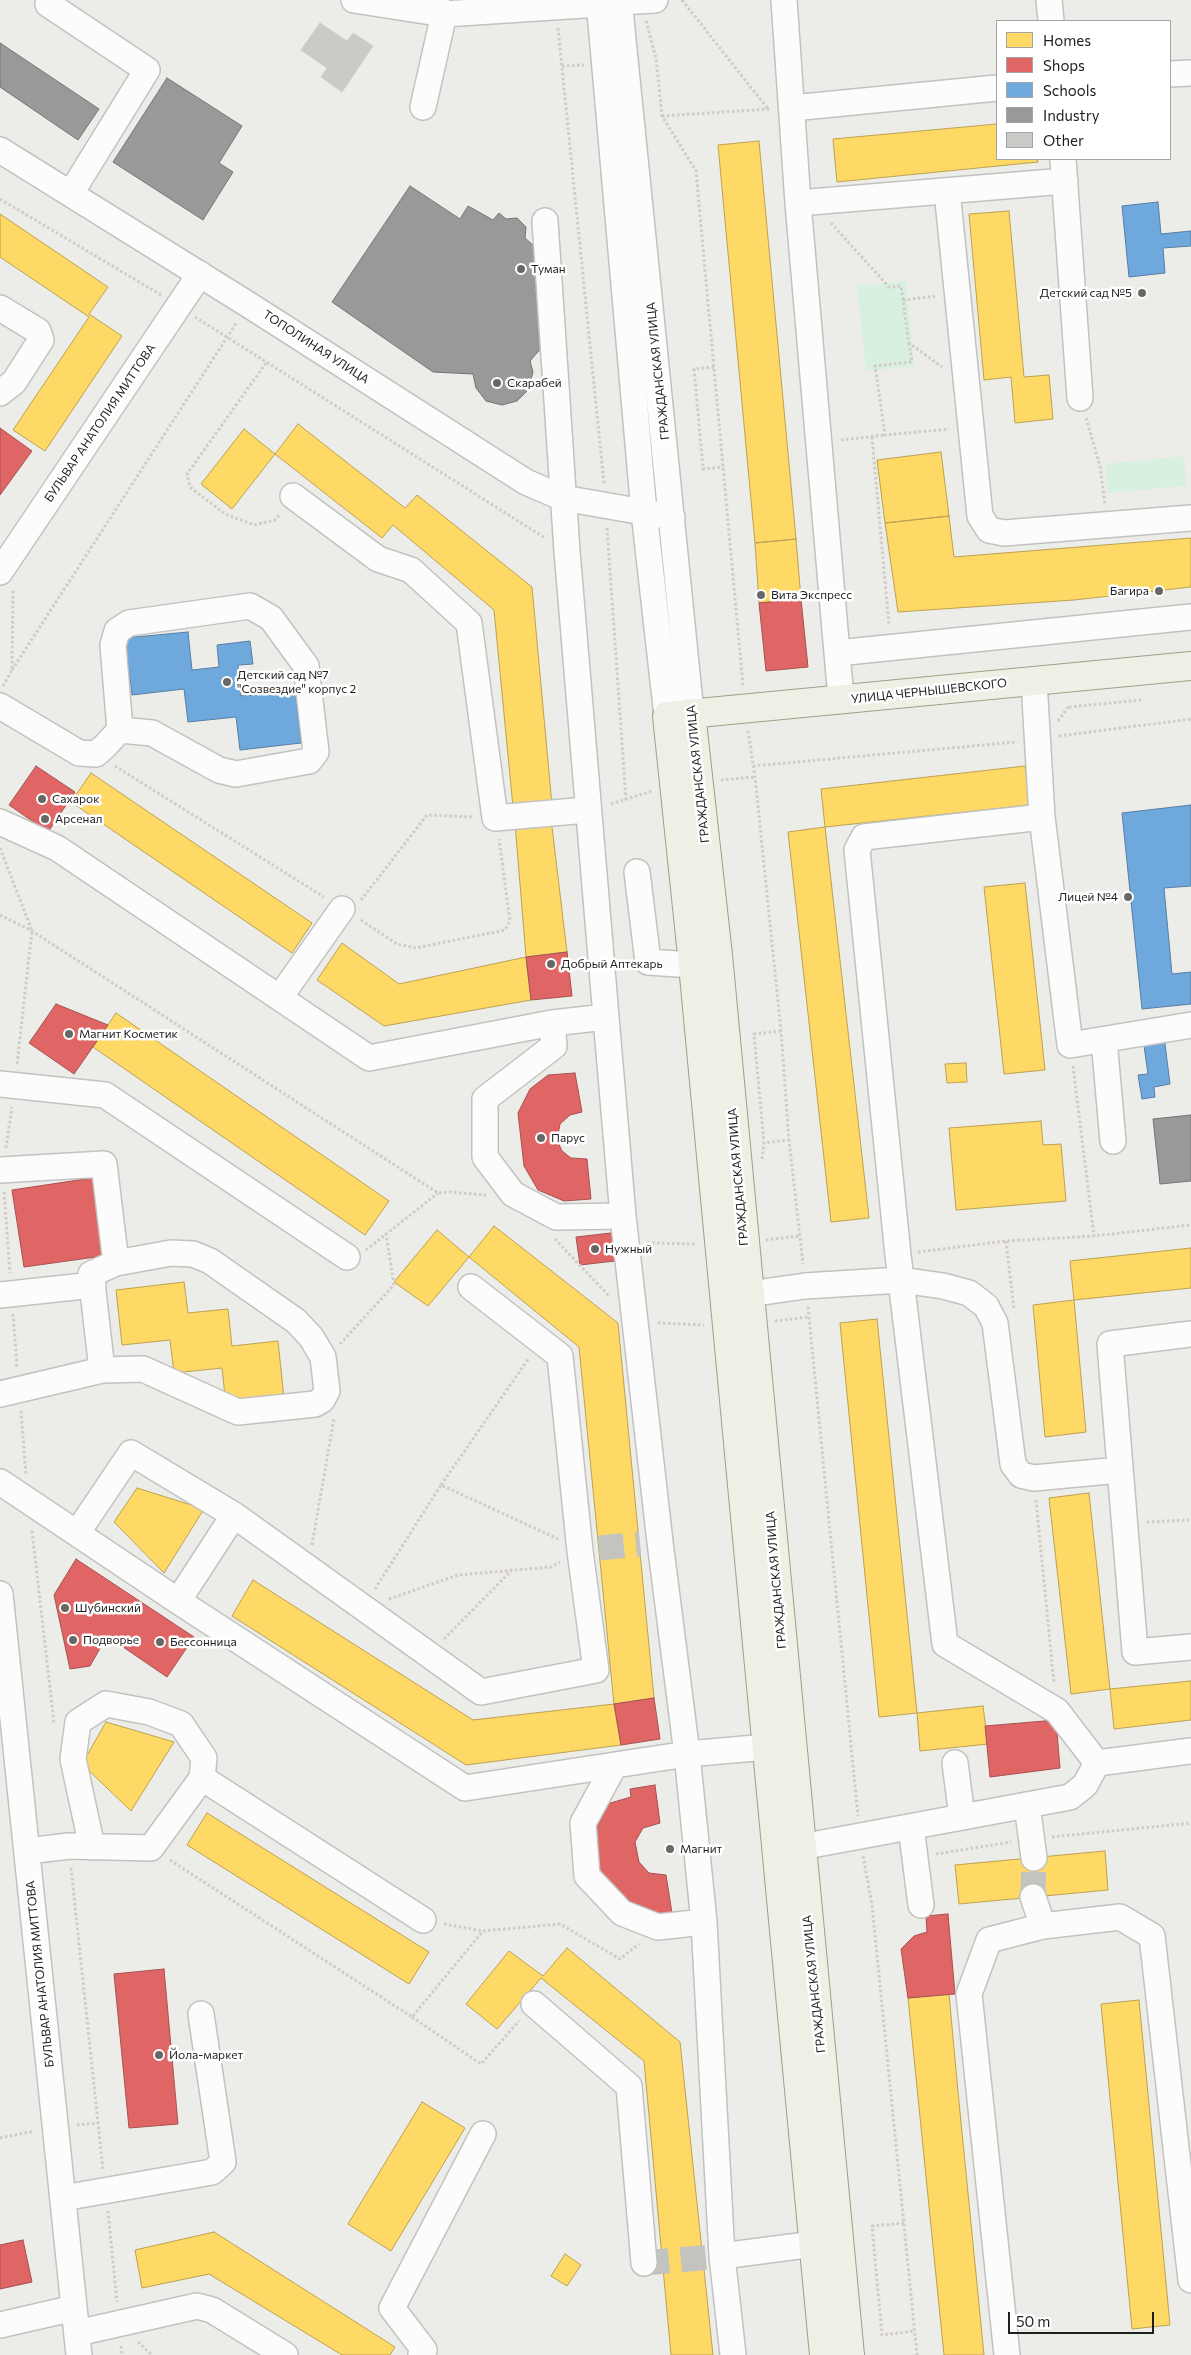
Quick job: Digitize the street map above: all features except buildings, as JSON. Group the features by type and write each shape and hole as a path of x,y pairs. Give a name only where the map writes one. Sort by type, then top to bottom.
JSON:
{"main road":[{"name":"УЛИЦА ЧЕРНЫШЕВСКОГО","path":"679,715 1191,666"},
{"name":"ГРАЖДАНСКАЯ УЛИЦА","path":"679,715 693,964 736,1296 801,1847 850,2355"},
{"name":"ГРАЖДАНСКАЯ УЛИЦА","path":"679,715 718,955 736,1296 767,1747 824,2355"}],"street":[{"path":"354,0 438,7 556,5 622,1"},
{"path":"784,0 780,108 805,202 818,442 841,700"},
{"path":"1049,0 1051,20"},
{"name":"ГРАЖДАНСКАЯ УЛИЦА","path":"622,1 644,512 679,715"},
{"name":"ГРАЖДАНСКАЯ УЛИЦА","path":"622,1 672,517 679,715"},
{"path":"48,4 147,70 71,193"},
{"path":"423,107 438,7"},
{"path":"1171,74 1191,73"},
{"path":"780,108 996,88"},
{"name":"ТОПОЛИНАЯ УЛИЦА","path":"0,150 249,304 526,482 563,498 672,517"},
{"path":"805,202 947,191 1064,170 1080,398"},
{"path":"947,191 980,516 989,530 1004,533 1191,518"},
{"path":"545,221 563,498 587,810 623,1216 636,1322 650,1543 687,1754 704,1922 722,2256 733,2355"},
{"name":"БУЛЬВАР АНАТОЛИЯ МИТТОВА","path":"3,578 7,547 200,274"},
{"path":"0,308 38,331 41,340 14,382 0,393"},
{"path":"294,496 378,559 411,570 469,623 496,818 587,810"},
{"path":"0,706 78,753 96,754 120,730 113,645 117,632 129,623 250,606 271,618 306,666 316,752 309,761 236,774 220,770 152,733 120,730"},
{"path":"837,653 1191,617"},
{"path":"1034,681 1042,817 1070,1046 1191,1025"},
{"path":"1042,817 864,837 857,850 898,1255 945,1644 1057,1711 1096,1763"},
{"path":"0,822 57,848 369,1058 552,1023 606,1017"},
{"path":"637,872 648,962 693,964"},
{"path":"280,998 346,911"},
{"path":"552,1023 554,1046 485,1099 484,1157 512,1194 556,1217 623,1216"},
{"path":"1104,1040 1113,1140"},
{"path":"8,1084 105,1095 347,1257"},
{"path":"1,1170 104,1164 116,1263"},
{"path":"9,1392 102,1370 143,1369 238,1412 315,1404 322,1400 327,1391 323,1357 311,1337 296,1321 210,1261 193,1254 170,1253 116,1263 91,1274 102,1370"},
{"path":"736,1296 805,1286 901,1280 943,1286 969,1294 986,1306 995,1323 1013,1464 1021,1475 1034,1478 1120,1470"},
{"path":"6,1294 92,1285"},
{"path":"77,1533 131,1453 234,1515 481,1692 596,1670 590,1549 560,1356 471,1287"},
{"path":"1191,1334 1110,1344 1135,1652 1191,1647"},
{"path":"0,1482 178,1601 465,1788 687,1754 767,1747"},
{"path":"178,1601 234,1515"},
{"name":"БУЛЬВАР АНАТОЛИЯ МИТТОВА","path":"0,1594 7,1720 27,1851 78,2344"},
{"path":"27,1851 80,1846 151,1848 202,1778 204,1758 181,1724 149,1712 106,1704 78,1722 73,1759 80,1846"},
{"path":"1096,1763 1191,1751"},
{"path":"955,1763 962,1817"},
{"path":"801,1847 1070,1797 1085,1785 1096,1763"},
{"path":"614,1766 583,1823 587,1876 622,1913 658,1927 704,1922"},
{"path":"202,1778 423,1920"},
{"path":"1027,1805 1034,1858"},
{"path":"910,1827 921,1905"},
{"path":"1033,1897 1043,1926"},
{"path":"1008,2355 969,1994 989,1940 1043,1926 1120,1918 1152,1936 1191,2280"},
{"path":"534,2004 629,2086 644,2263"},
{"path":"63,2198 212,2172 223,2162 201,2014"},
{"path":"421,2355 424,2350 392,2308 483,2134"},
{"path":"722,2256 814,2244"},
{"path":"78,2344 119,2323 197,2306 212,2310 285,2355"},
{"path":"0,2325 74,2308"}],"path":[{"path":"682,0 780,108"},
{"path":"622,1 656,58 662,116 696,171 743,687"},
{"path":"556,5 606,506 626,800"},
{"path":"562,66 586,64"},
{"path":"662,116 780,108"},
{"path":"0,199 179,306 226,338 567,551"},
{"path":"805,202 889,287 901,286 912,362 875,366 885,435"},
{"path":"903,300 958,294"},
{"path":"0,691 249,304"},
{"path":"909,343 967,385"},
{"path":"266,363 187,474 188,481 190,488 225,514 254,524 276,520 294,496"},
{"path":"714,367 694,369 702,460 703,469 723,467"},
{"path":"1080,398 1100,466 1108,525"},
{"path":"818,442 971,427"},
{"path":"872,437 891,648"},
{"path":"3,578 13,590 12,670"},
{"path":"1069,707 1142,700"},
{"path":"1053,737 1191,719"},
{"path":"746,723 755,777 781,1031 789,1140 804,1272"},
{"path":"753,766 1022,742"},
{"path":"96,754 397,944 416,948 505,930 510,921 496,818 427,815 346,911"},
{"path":"720,780 755,777"},
{"path":"587,810 660,789"},
{"path":"0,848 32,931 8,1084 1,1170 9,1392 28,1500 55,1728"},
{"path":"0,916 32,931 438,1193"},
{"path":"781,1031 754,1034 764,1143 789,1140"},
{"path":"1070,1046 1094,1236"},
{"path":"347,1257 365,1251 438,1193 450,1192 490,1196"},
{"path":"898,1255 1006,1241 1094,1236 1191,1226"},
{"path":"323,1357 334,1350 394,1285 386,1234"},
{"path":"553,1237 564,1251 636,1322 712,1326"},
{"path":"626,1243 703,1244"},
{"path":"803,1266 813,1264"},
{"path":"807,1301 858,1817"},
{"path":"766,1322 809,1317"},
{"path":"363,1608 441,1485 541,1340"},
{"path":"308,1568 337,1404 327,1391"},
{"path":"441,1485 549,1534 590,1549"},
{"path":"1125,1523 1191,1520"},
{"path":"363,1608 458,1574 551,1567 590,1549"},
{"path":"428,1655 513,1570"},
{"path":"80,1846 106,2192 122,2355"},
{"path":"151,1848 412,2017 481,2064 534,2004"},
{"path":"863,1855 872,1905 917,2355"},
{"path":"423,1920 483,1931 560,1924 620,1959 658,1927"},
{"path":"412,2017 483,1931"},
{"path":"904,2222 872,2226 882,2335 915,2331"}],"green space":[{"path":"906,281 914,366 866,371 857,286"},
{"path":"1184,456 1186,486 1108,493 1105,464"}],"tunnel":[{"path":"599,1548 640,1544"},
{"path":"1033,1897 1034,1858"},
{"path":"644,2263 722,2256"}],"place":[{"name":"Туман","path":"521,269"},
{"name":"Детский сад №5","path":"1142,293"},
{"name":"Скарабей","path":"497,383"},
{"name":"Багира","path":"1159,591"},
{"name":"Вита Экспресс","path":"761,595"},
{"name":"Детский сад №7 \"Созвездие\" корпус 2","path":"227,682"},
{"name":"Сахарок","path":"42,799"},
{"name":"Арсенал","path":"45,819"},
{"name":"Лицей №4","path":"1128,897"},
{"name":"Добрый Аптекарь","path":"551,964"},
{"name":"Магнит Косметик","path":"69,1034"},
{"name":"Парус","path":"541,1138"},
{"name":"Нужный","path":"595,1249"},
{"name":"Шубинский","path":"65,1608"},
{"name":"Подворье","path":"73,1640"},
{"name":"Бессонница","path":"160,1642"},
{"name":"Магнит","path":"670,1849"},
{"name":"Йола-маркет","path":"159,2055"}]}
